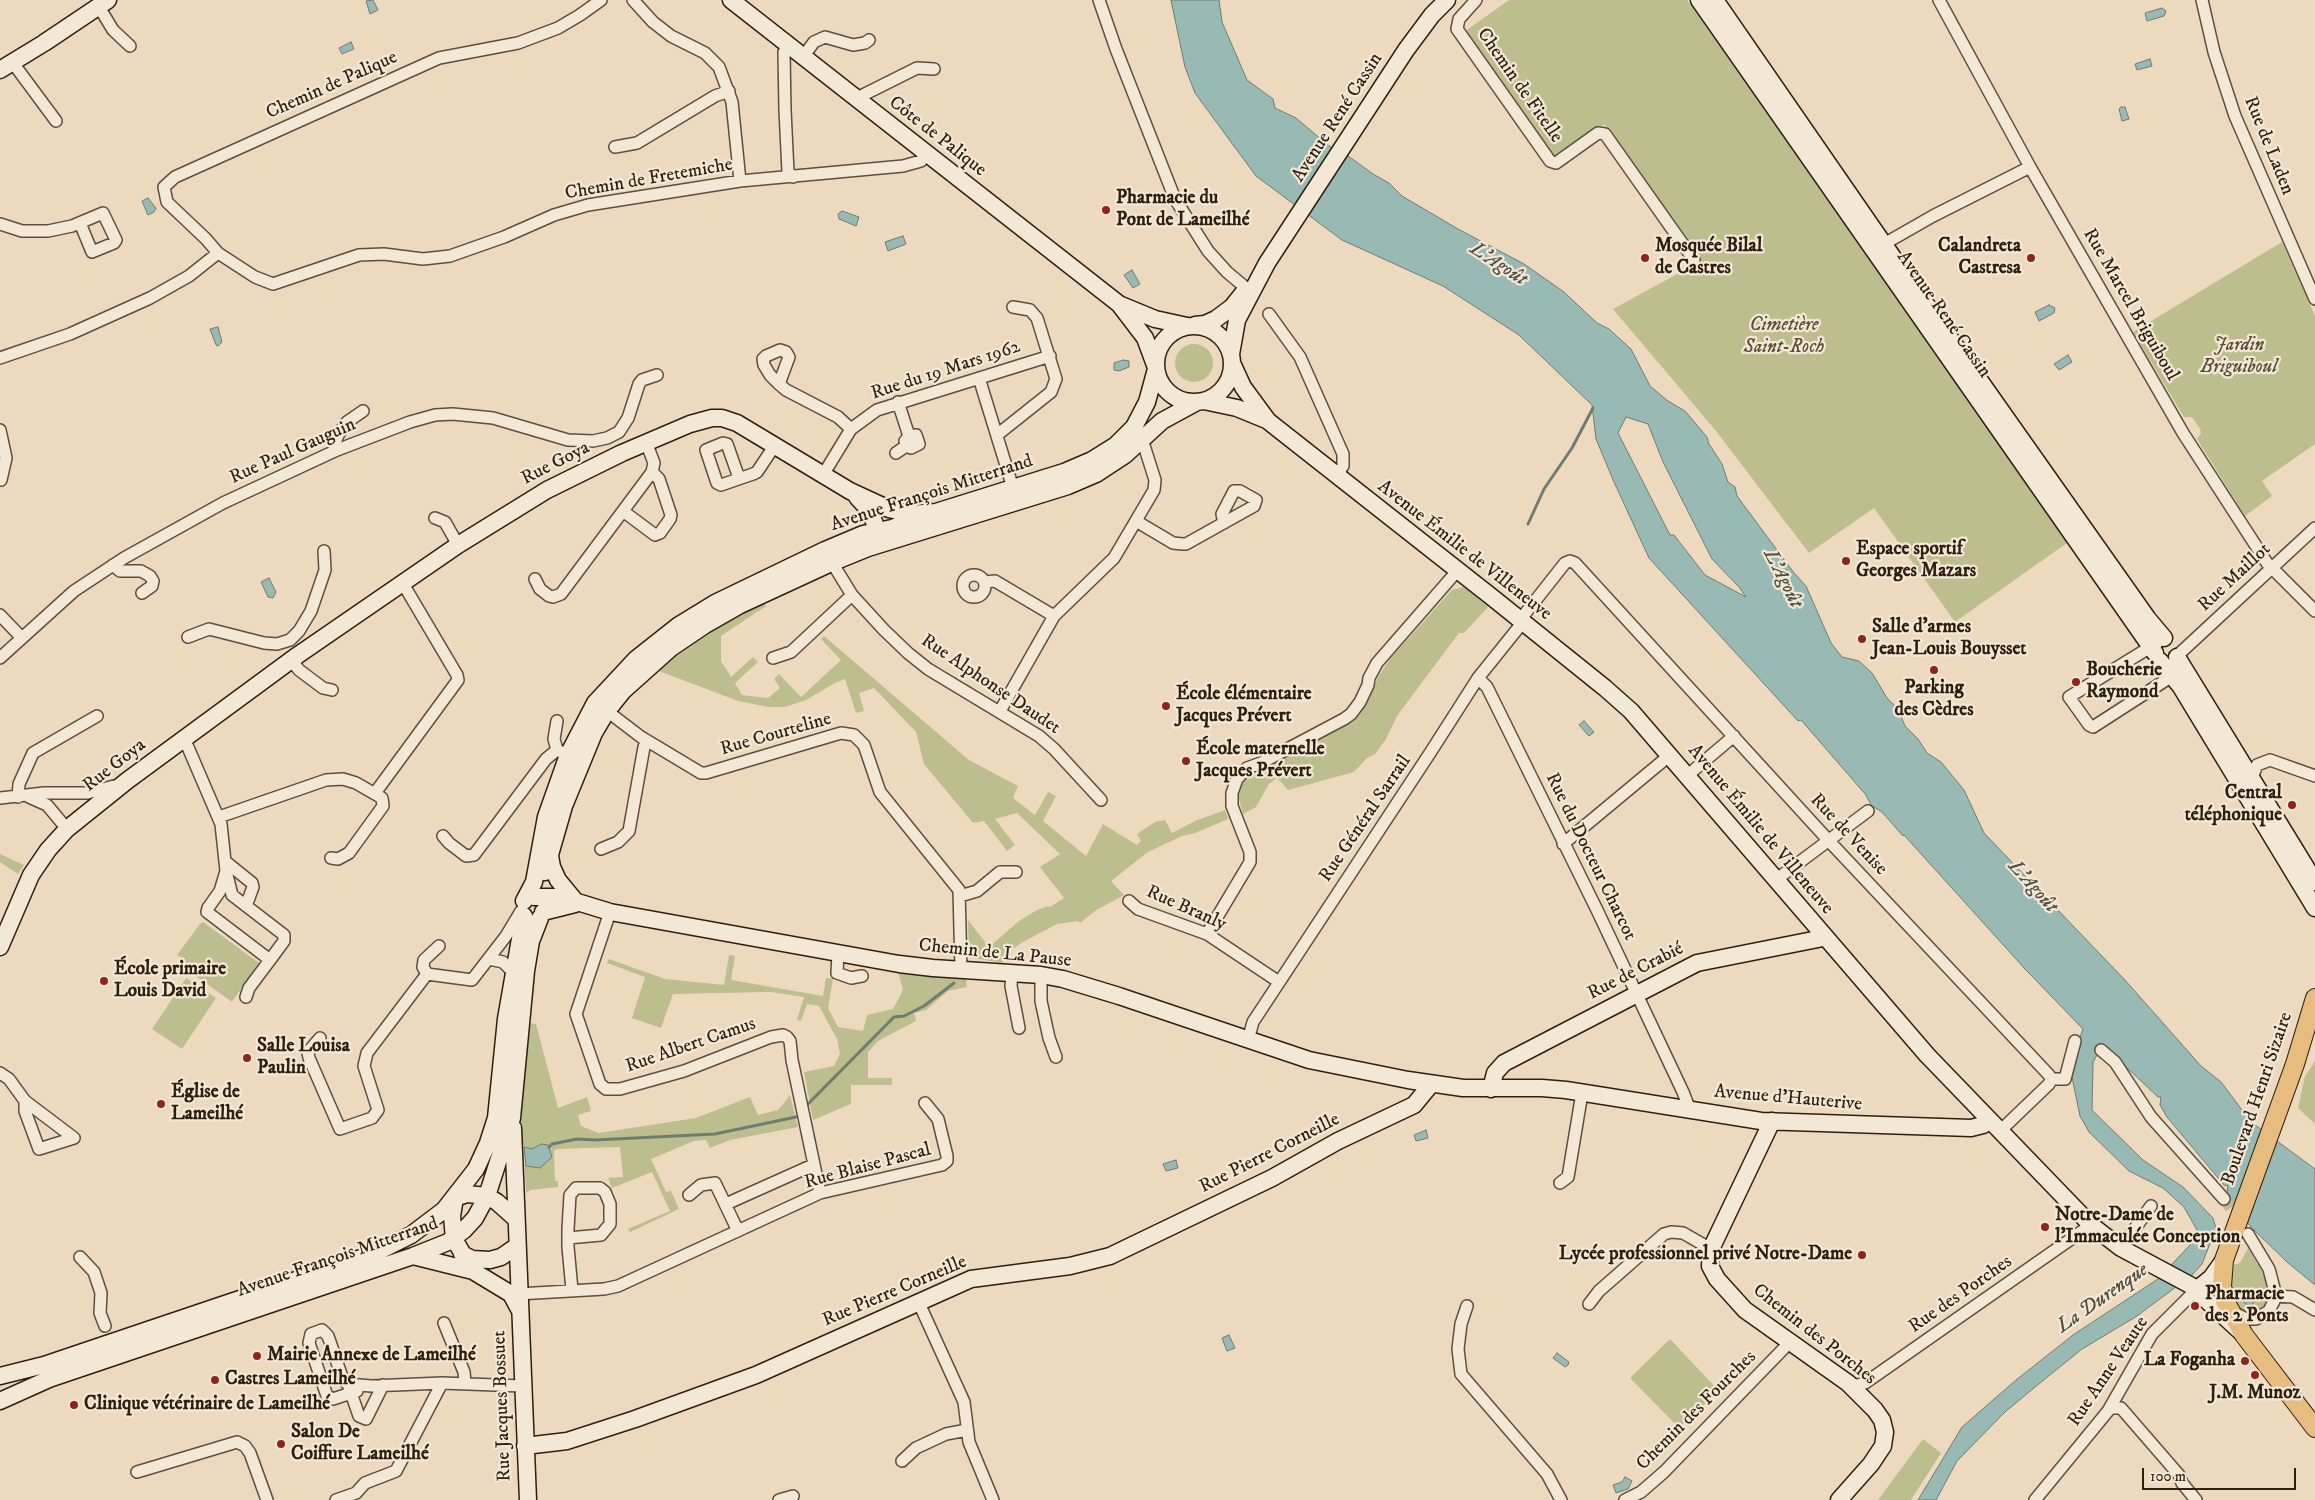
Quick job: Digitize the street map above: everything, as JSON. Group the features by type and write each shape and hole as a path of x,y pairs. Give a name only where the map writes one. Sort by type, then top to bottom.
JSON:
{"main road":[{"name":"Boulevard Henri Sizaire","path":"2224,1260 2296,1064 2315,998"},
{"path":"2296,1064 2315,1042"},
{"path":"2224,1260 2223,1294 2228,1308 2244,1335 2315,1428"}],"street":[{"name":"Chemin de Palique","path":"218,253 167,202 164,187 171,179 358,92 439,58 518,43 564,24 601,0"},
{"path":"633,0 643,13 659,27 705,52 722,72 735,114 740,182"},
{"name":"Côte de Palique","path":"731,0 787,49 803,57 859,100 923,157 1119,304 1156,319 1191,326"},
{"path":"1099,0 1116,49 1175,199 1208,251 1227,272 1246,288"},
{"name":"Avenue René Cassin","path":"1231,358 1237,320 1278,246 1406,50 1432,15 1447,0"},
{"name":"Chemin de Fitelle","path":"1476,0 1459,19 1457,28 1550,161 1556,163 1598,133 1605,134 1694,260"},
{"name":"Avenue René Cassin","path":"1699,0 1776,100 2166,659"},
{"name":"Avenue René Cassin","path":"1715,0 1776,100"},
{"name":"Rue Marcel Briguiboul","path":"1939,0 2030,167 2183,433 2272,568 2315,611"},
{"name":"Rue de Laden","path":"2202,0 2214,52 2235,116 2315,300"},
{"path":"56,121 6,67 103,3 113,30 130,46"},
{"path":"803,57 814,42 825,37 853,45 865,43 869,40"},
{"path":"787,49 788,172 793,177"},
{"path":"859,100 863,95 917,68 934,69"},
{"path":"615,147 637,143 714,96 729,91"},
{"name":"Chemin de Fretemiche","path":"218,253 255,277 275,284 359,255 378,254 423,259 450,256 496,241 554,215 577,207 740,182 903,166 923,157"},
{"path":"1878,247 2030,167"},
{"path":"0,224 22,231 41,232 80,223"},
{"path":"0,358 70,334 150,298 189,276 218,253"},
{"name":"Avenue René Cassin","path":"1191,326 1205,324 1227,312 1268,263"},
{"name":"Côte de Palique","path":"1119,304 1145,338 1156,367"},
{"path":"997,436 1054,388 1056,374 1034,314 1030,310 1013,307"},
{"path":"1269,314 1300,357 1343,454 1344,466 1337,475"},
{"path":"1191,326 1204,327 1221,337 1231,358 1230,375 1224,386 1215,395 1201,401 1186,401 1175,397 1166,390 1159,380 1156,367 1161,344 1176,330 1191,326"},
{"name":"Rue du 19 Mars 1962","path":"823,475 851,429 877,410 1050,356"},
{"name":"Avenue Émilie de Villeneuve","path":"1231,358 1243,387 1268,421"},
{"name":"Avenue François Mitterrand","path":"0,1401 49,1379 413,1256 454,1239 470,1224 487,1196 512,1118 526,971 531,941 534,882 546,817 562,753 603,693 629,665 656,643 715,603 936,512 1077,467 1101,455 1122,440 1134,427 1143,412 1156,367"},
{"path":"622,454 614,436 628,418 639,384 642,380 657,375"},
{"path":"979,378 1013,488"},
{"path":"779,384 838,417 851,429"},
{"name":"Avenue Émilie de Villeneuve","path":"1201,401 1237,408 1268,421 1615,696 1670,755 1928,1055 2091,1225 2121,1248 2193,1288 2244,1335"},
{"name":"Avenue François Mitterrand","path":"882,533 1081,481 1112,465 1167,418 1201,401"},
{"path":"896,453 907,441 898,402"},
{"path":"337,450 335,443 338,435 347,422 363,410"},
{"name":"Rue Paul Gauguin","path":"0,658 74,591 113,565 222,503 337,450 410,422 435,415 454,414 493,418 568,440 593,441 614,436"},
{"name":"Rue Goya","path":"0,947 31,875 48,850 92,800 128,780 293,652 458,544 540,494 646,442 690,424 717,418 738,422 774,446 850,491 889,509 911,514 936,512"},
{"path":"0,430 6,458 1,480"},
{"path":"1000,711 1054,616 1114,558 1155,485 1142,439"},
{"path":"535,579 540,589 549,596 553,597 561,594 652,472 654,463 646,442"},
{"path":"739,478 759,471 774,446"},
{"path":"623,511 653,534 660,532 671,514 659,479 652,472"},
{"name":"Rue Goya","path":"850,491 868,508 882,533"},
{"path":"882,533 893,520 889,509"},
{"path":"435,518 445,522 458,544"},
{"path":"1136,521 1173,543 1180,545 1186,544 1224,523"},
{"name":"Rue Maillot","path":"2166,659 2272,568 2315,528"},
{"name":"Rue Goya","path":"293,652 299,631 311,611 325,570 324,551"},
{"name":"Avenue François Mitterrand","path":"0,1376 52,1362 373,1254 399,1242 422,1228 444,1210 455,1198 482,1156 496,1118 506,1018 515,974 564,806 582,757 607,711 623,691 671,648 705,625 828,557"},
{"name":"Rue Alphonse Daudet","path":"828,557 852,595 884,630 928,669 1000,711 1038,736 1054,750 1101,800"},
{"name":"Rue Général Sarrail","path":"1248,1040 1253,1022 1478,678 1565,563 1570,561"},
{"name":"Rue de Venise","path":"1570,561 2051,1079"},
{"path":"113,565 120,571 141,571 150,576 153,580 152,586 142,593"},
{"path":"1207,934 1250,862 1250,852 1232,806 1232,793 1237,779 1247,768 1261,763 1344,719 1355,709 1368,685 1368,678 1385,653 1458,570"},
{"path":"985,582 995,581 1054,616"},
{"path":"375,793 458,680 453,668 402,582"},
{"path":"774,658 791,652 852,595"},
{"path":"0,615 22,638"},
{"name":"Rue Goya","path":"188,637 209,629 264,643 277,644 293,652"},
{"path":"293,652 299,670 323,688 332,690"},
{"path":"2166,659 2093,727 2089,725 2069,697 2166,659"},
{"path":"2166,659 2252,778 2315,882"},
{"path":"2166,659 2315,908"},
{"name":"Rue du Docteur Charcot","path":"1478,678 1487,687 1637,994 1684,1092 1688,1105 1687,1110"},
{"name":"Rue Courteline","path":"607,711 648,741 696,771 706,773 841,733 854,736 864,745 880,792 956,885 960,896 961,970"},
{"path":"21,796 19,784 33,753 97,716"},
{"path":"443,836 466,856 474,855 546,758 562,753 554,739 557,721"},
{"path":"1688,776 1734,736"},
{"path":"184,738 219,818 232,894 283,933 288,942 270,960 249,988 246,997"},
{"path":"601,849 618,842 629,831 644,747 648,741"},
{"path":"1563,844 1670,755"},
{"path":"2252,778 2257,765 2270,760 2315,776"},
{"path":"219,818 326,780 349,780 382,798 383,806 349,853 338,859 331,858"},
{"path":"0,798 44,793 76,793 92,800"},
{"path":"57,816 54,805 56,800 76,793"},
{"path":"21,796 42,801 67,829"},
{"path":"1776,879 1868,811"},
{"path":"550,854 554,873 578,903"},
{"path":"226,866 252,883 253,887 246,906"},
{"path":"226,866 220,891 207,912 270,960"},
{"path":"960,896 976,891 1000,872 1016,872"},
{"name":"Chemin de La Pause","path":"533,910 561,897 610,912 899,964 1041,976 1093,988 1332,1066 1428,1083"},
{"name":"Rue Branly","path":"1129,901 1138,909 1207,934 1279,982"},
{"path":"427,974 469,981 506,936 533,910"},
{"name":"Rue Albert Camus","path":"610,912 576,1014 600,1084 606,1089 620,1089 684,1071 783,1035 790,1041 792,1060 820,1193"},
{"name":"Rue de Crabié","path":"1491,1089 1496,1073 1504,1063 1703,961 1818,939 1823,934"},
{"path":"427,974 423,967 424,960 439,946"},
{"path":"838,953 837,973 851,978 862,976"},
{"path":"488,959 502,962 515,974"},
{"path":"1012,973 1011,986 1019,1028"},
{"path":"320,1038 308,1052 309,1058 340,1129 372,1118 378,1110 365,1070 365,1057 427,974"},
{"path":"1041,976 1041,1001 1049,1038 1056,1057"},
{"path":"1994,1125 2051,1079 2065,1078 2075,1041"},
{"path":"2101,1050 2115,1062 2150,1117 2224,1200"},
{"path":"0,1073 9,1079 25,1101 74,1138 38,1149 25,1112 25,1101"},
{"name":"Avenue d'Hauterive","path":"1428,1083 1463,1088 1542,1088 1772,1121 1971,1128 1994,1125"},
{"name":"Rue Pierre Corneille","path":"525,1446 567,1441 756,1375 918,1301 971,1279 987,1275 1070,1266 1110,1256 1272,1178 1338,1141 1414,1105 1428,1088 1428,1083"},
{"path":"1560,1183 1568,1178 1582,1093"},
{"name":"Rue Blaise Pascal","path":"516,1299 572,1290 604,1289 618,1286 820,1193 945,1164 947,1156 938,1118 925,1103"},
{"name":"Rue Jacques Bossuet","path":"512,1118 517,1246 516,1299 528,1500"},
{"path":"1589,1304 1599,1291 1664,1234 1671,1232 1683,1233 1711,1249 1772,1121"},
{"name":"Rue Blaise Pascal","path":"726,1204 813,1165"},
{"path":"689,1195 701,1185 715,1183 738,1231"},
{"path":"568,1238 601,1235 610,1224 610,1204 605,1192 600,1188 576,1188 572,1191 568,1238 572,1290"},
{"path":"516,1219 497,1202 487,1196 466,1194 455,1198 452,1216 454,1239 467,1263 516,1299"},
{"path":"2121,1248 2151,1206"},
{"name":"Rue des Porches","path":"1848,1383 1857,1385 1865,1383 2091,1225"},
{"path":"2228,1308 2239,1316 2250,1320 2269,1311 2275,1296 2273,1279 2266,1260 2248,1234"},
{"path":"413,1256 467,1263 496,1259 517,1246"},
{"name":"Chemin des Porches","path":"1711,1249 1710,1266 1717,1279 1745,1310 1848,1383 1875,1410 1882,1420 1885,1432 1879,1452 1839,1500"},
{"path":"80,1257 94,1272 101,1293 100,1313 105,1326"},
{"name":"Boulevard Henri Sizaire","path":"2193,1288 2211,1278 2224,1260"},
{"name":"Rue Anne Veaute","path":"2035,1500 2110,1408 2152,1334 2193,1288"},
{"path":"2275,1296 2293,1297 2315,1310"},
{"path":"918,1301 964,1402 967,1430 976,1461 993,1500"},
{"path":"1468,1306 1461,1324 1458,1349 1461,1374 1547,1474 1561,1500"},
{"path":"444,1323 464,1372 465,1383"},
{"path":"382,1385 366,1420 359,1416 350,1388 343,1380 327,1334 322,1330 311,1334 309,1343 328,1398 333,1400 350,1388 382,1385 465,1383 522,1386"},
{"name":"Chemin des Fourches","path":"1625,1500 1641,1492 1664,1472 1790,1342"},
{"path":"336,1500 356,1493 369,1481 396,1471 442,1383"},
{"path":"2110,1408 2121,1408 2179,1475 2182,1483 2196,1500"},
{"path":"902,1461 916,1448 946,1434 967,1430"},
{"path":"137,1472 237,1442 245,1446 250,1453 267,1500"},
{"path":"362,1487 366,1500"},
{"path":"779,1500 793,1496"}],"green space":[{"name":"Cimetière Saint-Roch","path":"1509,0 1687,0 2067,543 1955,622 1874,508 1809,553 1716,431 1613,309 1701,261 1604,124 1554,159 1464,32"},
{"name":"Jardin Briguiboul","path":"2282,242 2315,316 2315,444 2262,481 2272,496 2245,516 2197,439 2201,433 2200,429 2192,417 2184,417 2133,332"},
{"path":"1194,344 1208,349 1213,363 1208,377 1194,382 1180,377 1175,363 1180,349"},
{"path":"1464,587 1488,607 1464,633 1459,633 1397,716 1386,739 1375,754 1367,758 1354,772 1288,790 1277,778 1269,784 1256,807 1243,814 1238,795 1245,780 1251,774 1352,721 1363,708 1380,674 1390,659 1452,590"},
{"path":"763,600 766,606 721,636 721,661 731,677 753,657 758,662 735,683 742,695 768,698 780,688 774,679 779,674 801,697 841,660 821,639 824,636 969,760 1018,786 1013,798 1035,815 1048,792 1056,796 1043,821 1086,856 1103,824 1137,845 1141,841 1137,834 1155,822 1165,820 1172,833 1195,821 1225,810 1228,819 1195,833 1182,836 1148,852 1111,881 1124,895 1095,911 1080,923 1078,921 1057,924 1023,942 1001,957 1003,963 972,958 969,953 968,920 989,947 1019,921 1037,910 1050,907 1064,898 1040,867 1060,854 1017,813 995,819 1015,845 1007,851 984,821 973,823 924,764 916,732 874,688 859,693 864,711 856,713 845,679 806,700 785,707 768,707 738,701 659,671 656,667 679,648"},
{"path":"0,854 24,865 18,874 0,862"},
{"path":"203,922 259,963 232,1002 178,963 182,958 177,955"},
{"path":"729,955 735,956 731,980 823,996 826,978 833,979 828,1008 838,1027 863,1031 867,1015 893,1009 903,990 898,971 955,976 966,979 967,987 948,991 926,1010 914,1013 916,1021 878,1041 868,1052 868,1078 892,1078 892,1085 851,1085 851,1104 813,1120 804,1072 834,1066 840,1054 837,1039 819,1006 807,1004 801,1021 797,1020 804,997 770,992 673,994 661,1028 632,1018 645,977 607,963 609,959 665,979 724,985"},
{"path":"186,978 216,998 182,1049 152,1029"},
{"path":"525,1023 536,1024 558,1108 587,1097 591,1111 578,1115 581,1126 599,1133 696,1118 750,1097 758,1115 778,1110 790,1095 798,1127 730,1140 710,1148 706,1140 694,1141 651,1159 666,1192 671,1191 679,1209 630,1232 628,1229 670,1211 652,1172 612,1188 608,1178 623,1177 620,1147 556,1149 554,1151 555,1181 558,1181 558,1187 531,1190 526,1193 524,1147 519,1126"},
{"path":"2315,1061 2315,1124 2298,1108 2305,1076"},
{"path":"2248,1248 2264,1275 2267,1285 2266,1310 2250,1316 2238,1310 2228,1288 2233,1265 2240,1263"},
{"path":"1670,1339 1719,1391 1679,1428 1630,1378"},
{"path":"1923,1439 1941,1453 1911,1500 1878,1500"}],"water":[{"path":"373,0 378,10 370,14 366,1"},
{"name":"L'Agoût","path":"1171,0 1219,0 1222,22 1247,80 1273,99 1275,108 1296,118 1329,146 1389,183 1402,196 1458,229 1524,264 1564,292 1597,323 1609,329 1631,349 1650,386 1668,401 1685,411 1707,437 1709,444 1722,464 1728,482 1735,487 1737,496 1794,573 1806,586 1831,643 1842,657 1859,661 1872,673 1887,698 1898,709 1905,726 1918,739 1927,753 1941,762 1964,790 1984,833 2124,979 2201,1066 2221,1082 2251,1122 2315,1169 2315,1285 2287,1262 2250,1226 2229,1199 2228,1186 2224,1185 2167,1117 2160,1105 2161,1097 2158,1097 2103,1045 2093,1062 2092,1110 2143,1160 2183,1187 2213,1218 2216,1228 2202,1264 2192,1275 2137,1316 2082,1349 2029,1392 2005,1412 1957,1461 1936,1500 1918,1500 1962,1427 2016,1380 2073,1335 2158,1279 2190,1245 2197,1230 2184,1207 2163,1188 2129,1171 2089,1132 2080,1116 2072,1077 2078,1043 2083,1029 2025,969 1904,835 1882,812 1871,805 1866,795 1801,720 1798,721 1649,558 1596,439 1592,405 1519,335 1443,286 1342,240 1256,176 1195,93 1185,67","holes":["1626,417 1648,424 1663,462 1712,559 1746,597 1705,575 1674,535 1670,535 1618,433"]},
{"path":"2162,8 2166,11 2164,16 2147,21 2145,13"},
{"path":"351,42 354,49 342,54 339,48"},
{"path":"2150,59 2152,66 2137,70 2135,64"},
{"path":"2125,107 2129,119 2122,121 2119,109"},
{"path":"148,198 156,208 154,212 148,215 142,201"},
{"path":"842,211 859,217 856,226 839,219 838,214"},
{"path":"903,236 906,244 888,251 885,242"},
{"path":"1132,270 1140,284 1133,288 1124,275"},
{"path":"2049,305 2055,308 2054,313 2039,321 2035,312"},
{"path":"218,327 222,342 218,346 210,329"},
{"path":"2068,355 2072,362 2059,370 2054,364"},
{"path":"1123,360 1129,361 1129,367 1119,371 1114,370 1114,363"},
{"path":"269,578 276,592 273,598 268,597 261,582"},
{"path":"1584,721 1594,732 1589,736 1579,725"},
{"path":"1426,1130 1428,1138 1416,1141 1414,1135"},
{"path":"541,1144 548,1145 552,1157 540,1168 526,1166 524,1147 532,1149"},
{"path":"1176,1160 1178,1168 1166,1171 1163,1164"},
{"path":"2247,1293 2251,1293 2255,1299 2251,1305 2247,1305 2243,1301 2243,1297"},
{"path":"1229,1335 1235,1348 1227,1351 1222,1338"},
{"path":"1557,1353 1569,1362 1568,1365 1565,1367 1553,1358"},
{"path":"1625,1477 1632,1481 1628,1489 1616,1493 1613,1485 1622,1482"}],"waterway":[{"path":"1528,524 1544,489 1572,448 1593,408"},
{"path":"808,1104 894,1017 904,1016 924,1006 954,983"},
{"path":"549,1147 552,1144 577,1139 595,1140 715,1134 796,1117"}],"tunnel":[{"path":"2224,1199 2240,1222"}],"place":[{"name":"Pharmacie du Pont de Lameilhé","path":"1106,210"},
{"name":"Mosquée Bilal de Castres","path":"1645,258"},
{"name":"Calandreta Castresa","path":"2031,258"},
{"name":"Espace sportif Georges Mazars","path":"1846,561"},
{"name":"Salle d'armes Jean-Louis Bouysset","path":"1862,639"},
{"name":"Parking des Cèdres","path":"1934,670"},
{"name":"Boucherie Raymond","path":"2076,682"},
{"name":"École élémentaire Jacques Prévert","path":"1166,706"},
{"name":"École maternelle Jacques Prévert","path":"1186,761"},
{"name":"Central téléphonique","path":"2292,805"},
{"name":"École primaire Louis David","path":"104,981"},
{"name":"Salle Louisa Paulin","path":"247,1058"},
{"name":"Église de Lameilhé","path":"161,1104"},
{"name":"Notre-Dame de l'Immaculée Conception","path":"2045,1227"},
{"name":"Lycée professionnel privé Notre-Dame","path":"1862,1255"},
{"name":"Pharmacie des 2 Ponts","path":"2195,1306"},
{"name":"Mairie Annexe de Lameilhé","path":"257,1356"},
{"name":"La Foganha","path":"2245,1361"},
{"name":"J.M. Munoz","path":"2255,1375"},
{"name":"Castres Lameilhé","path":"215,1380"},
{"name":"Clinique vétérinaire de Lameilhé","path":"74,1405"},
{"name":"Salon De Coiffure Lameilhé","path":"281,1444"}],"water label":[{"name":"La Durenque","path":"2103,1299"}]}
